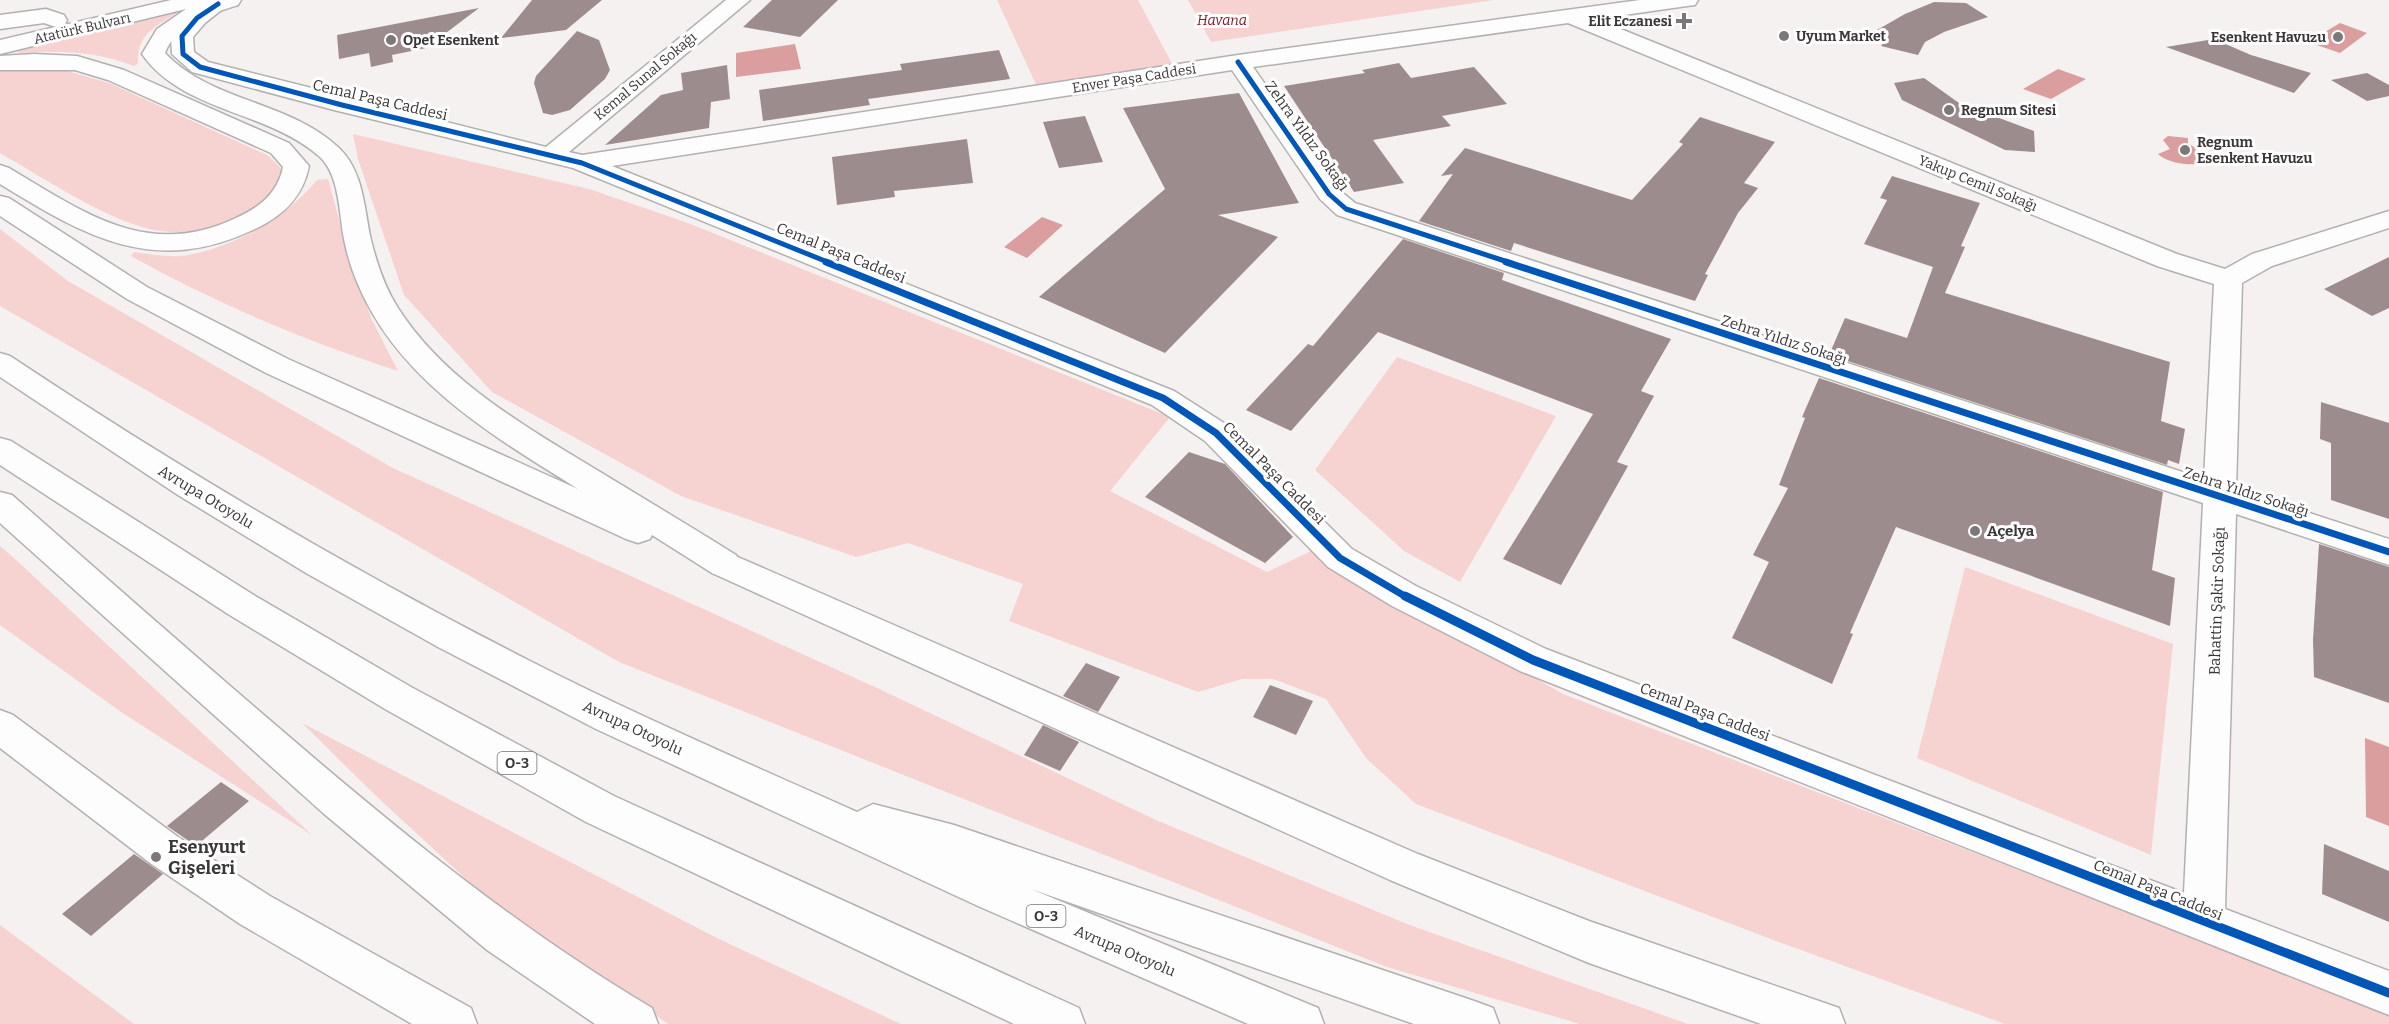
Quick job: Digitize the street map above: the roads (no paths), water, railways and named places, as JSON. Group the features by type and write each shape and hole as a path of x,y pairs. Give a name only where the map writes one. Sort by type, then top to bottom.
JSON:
{"main road":[{"name":"Atatürk Bulvarı","path":"0,21 58,0"},
{"path":"117,0 121,4 144,7 211,1"},
{"name":"Kemal Sunal Sokağı","path":"567,158 740,0"},
{"name":"Enver Paşa Caddesi","path":"567,158 1686,0"},
{"name":"Atatürk Bulvarı","path":"8,45 211,1"},
{"path":"211,1 162,35 153,54 161,67 194,84 292,125 332,154 346,180 358,241 384,309 428,366 500,424 724,564"},
{"name":"Cemal Paşa Caddesi","path":"211,1 182,36 183,54 200,67 342,105 567,158 1163,398 1216,433 1340,558 1404,596 1533,660 1876,792 2204,923 2389,993"},
{"path":"0,21 38,17 57,19 44,30 8,45"},
{"name":"Yakup Cemil Sokağı","path":"1570,17 2167,260 2228,279"},
{"path":"0,63 34,61 77,63 116,75 280,148 296,166 293,186 272,208 239,227 183,244 150,245 114,235 0,173"},
{"name":"Zehra Yıldız Sokağı","path":"1238,62 1329,194 1346,209 2221,499 2389,552"},
{"path":"0,204 137,294 277,366 549,491 724,564 1404,867 1589,942 1822,1024"},
{"path":"2228,279 2262,260 2389,219"},
{"name":"Bahattin Şakir Sokağı","path":"2204,923 2228,279"},
{"name":"Avrupa Otoyolu","path":"0,363 155,467 322,565 515,670 617,722 1132,955 1302,1024"},
{"name":"O-3","path":"0,449 117,527 240,604 398,698 600,809 1063,1024"},
{"path":"0,504 389,847 483,923 600,1003 636,1024"},
{"path":"0,726 164,850 255,910 455,1024"},
{"path":"792,802 954,843 1477,1024"}],"place":[{"name":"Elit Eczanesi","path":"1684,21"},
{"name":"Uyum Market","path":"1784,36"},
{"name":"Esenkent Havuzu","path":"2338,37"},
{"name":"Opet Esenkent","path":"391,40"},
{"name":"Regnum Sitesi","path":"1949,110"},
{"name":"Regnum Esenkent Havuzu","path":"2185,150"},
{"name":"Açelya","path":"1975,531"},
{"name":"Esenyurt Gişeleri","path":"156,857"}],"park label":[{"name":"Havana","path":"1222,20"}]}
